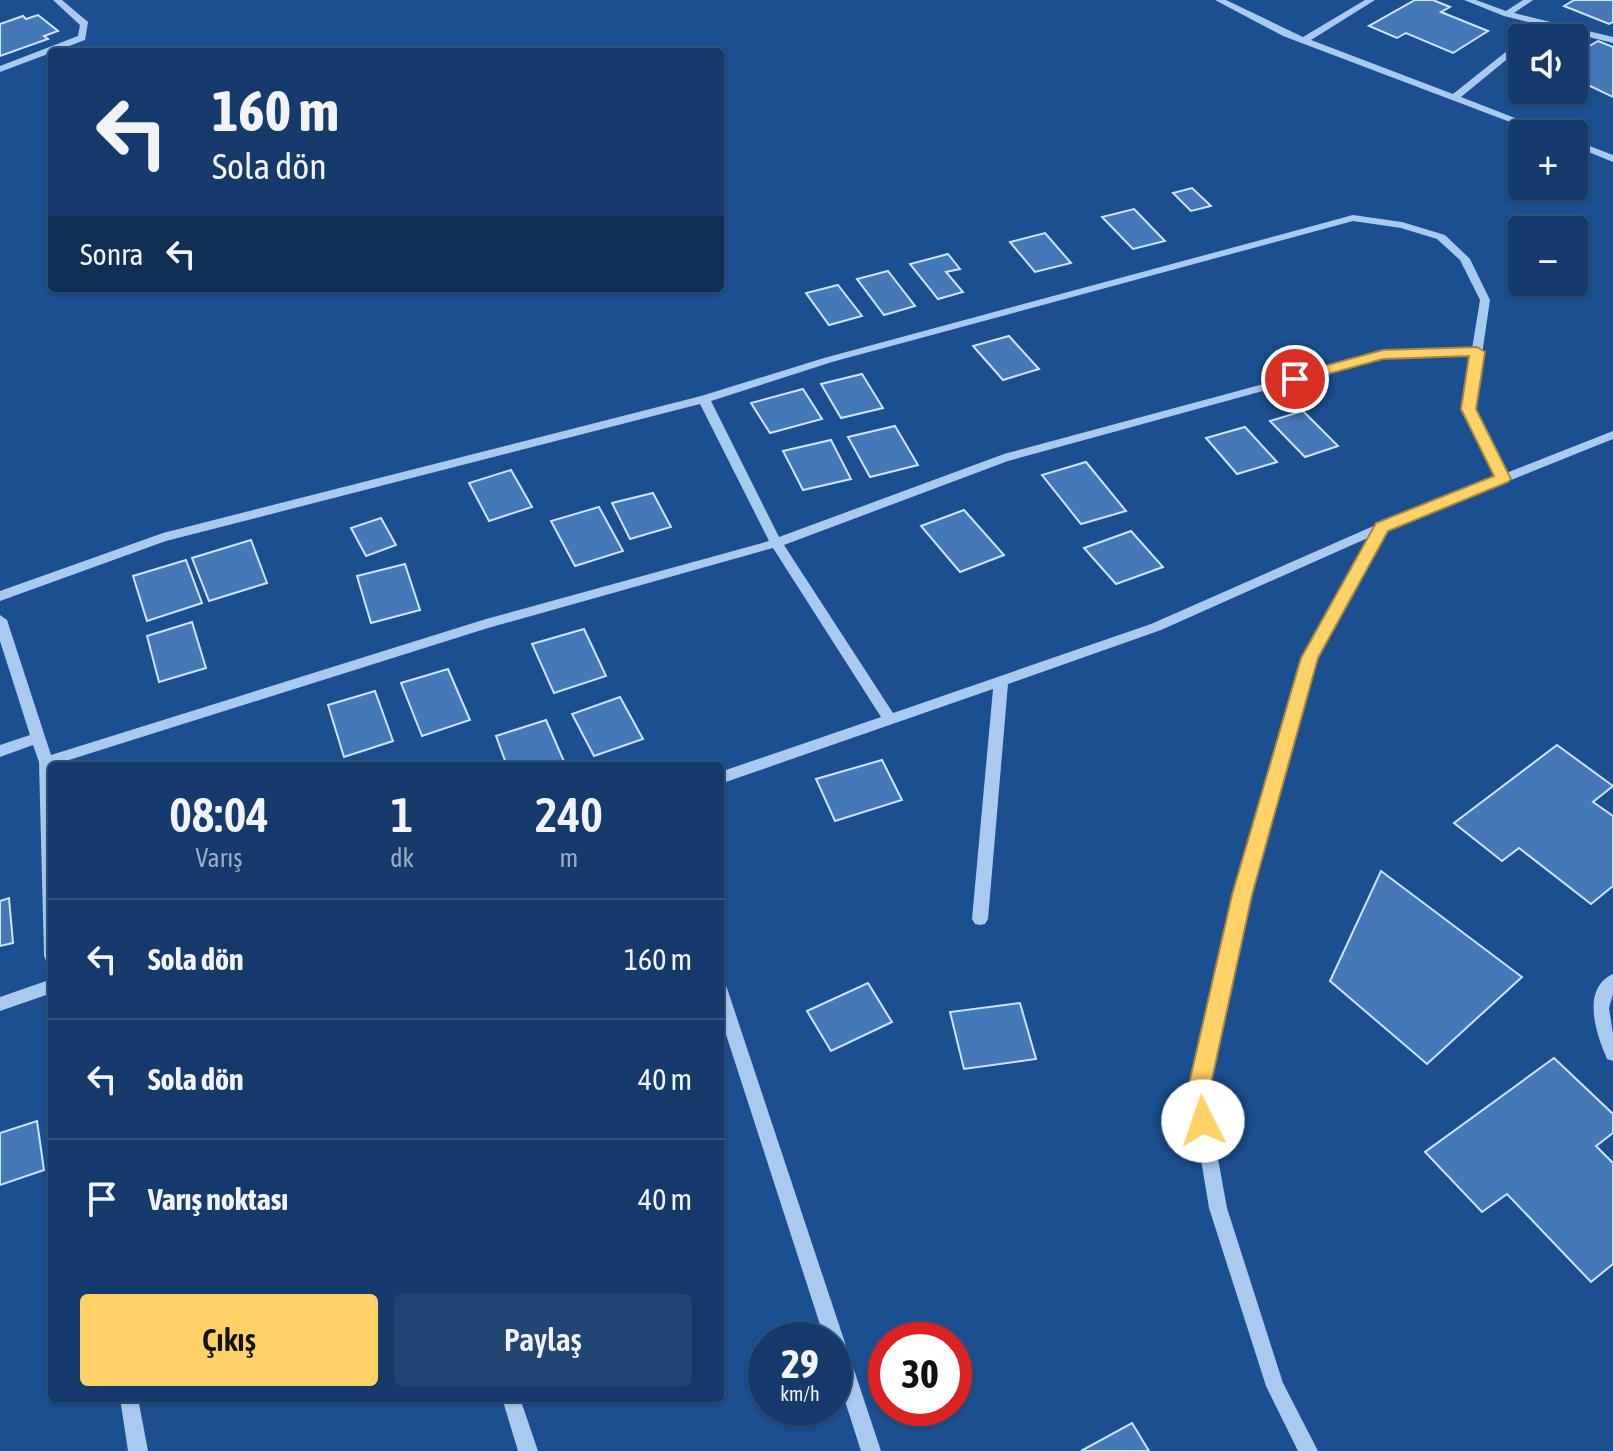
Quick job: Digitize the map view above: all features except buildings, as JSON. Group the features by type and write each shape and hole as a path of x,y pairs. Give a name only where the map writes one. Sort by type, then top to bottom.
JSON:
{"street":[{"path":"56,48 82,38 85,24 57,0"},
{"path":"1219,0 1305,40 1516,120"},
{"path":"1305,40 1371,0"},
{"path":"1468,0 1507,14 1613,40"},
{"path":"1507,14 1529,0"},
{"path":"0,69 48,51"},
{"path":"1456,96 1508,53"},
{"path":"1588,149 1613,159"},
{"path":"0,596 163,537 704,399 828,360 1353,218 1402,225 1441,237 1465,259 1485,300 1468,409 1503,479"},
{"path":"46,762 486,624 776,543 1004,458 1383,355 1477,352"},
{"path":"704,399 776,543 890,720"},
{"path":"724,777 1156,627 1382,527 1613,435"},
{"path":"1308,1451 1275,1386 1218,1208 1198,1093 1242,895 1309,658 1382,527"},
{"path":"0,620 46,762 48,827"},
{"path":"980,919 1001,680"},
{"path":"0,751 38,738"},
{"path":"1613,981 1604,992 1599,1025 1613,1054"},
{"path":"0,1004 48,987"},
{"path":"724,1003 871,1451"},
{"path":"130,1402 138,1451"},
{"path":"512,1402 528,1451"}],"route":[{"path":"1203,1121 1198,1093 1242,895 1309,658 1382,527 1503,479 1468,409 1477,352 1383,355 1295,379"}]}
